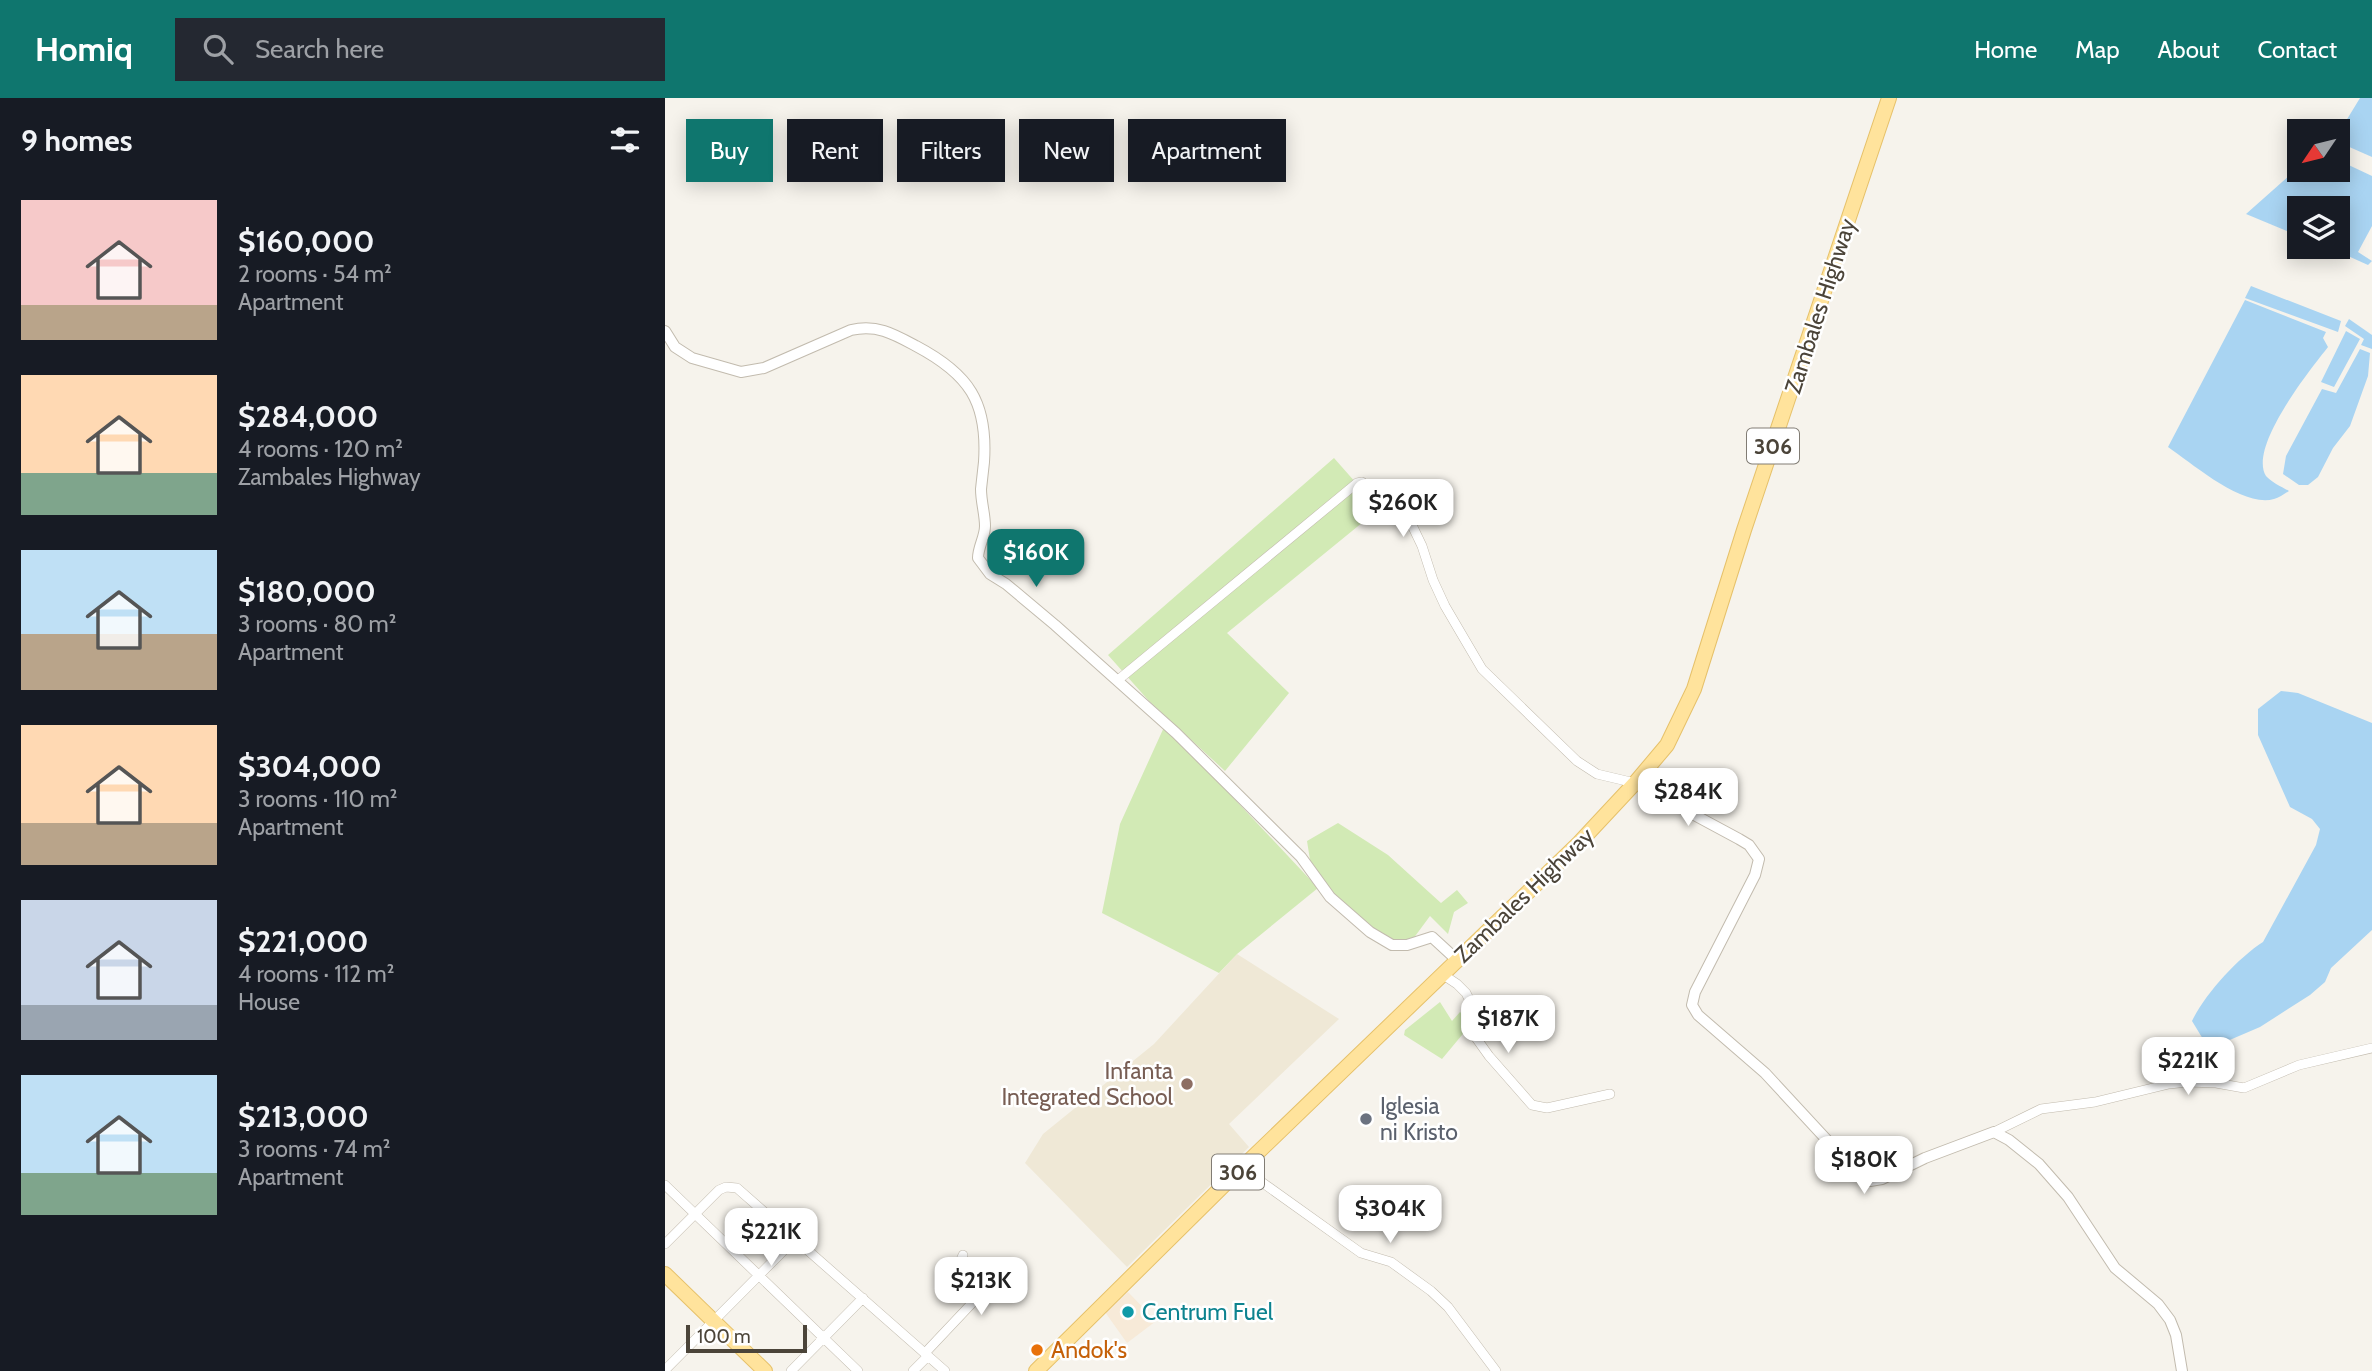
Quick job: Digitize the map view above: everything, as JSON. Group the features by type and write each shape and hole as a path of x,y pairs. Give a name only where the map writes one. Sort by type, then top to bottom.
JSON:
{"main road":[{"name":"Zambales Highway","path":"1036,1371 1569,852 1667,745 1694,689 1744,530 1889,98"},
{"path":"665,1274 765,1371"}],"street":[{"path":"665,331 675,347 692,358 741,372 764,368 862,327 888,331 933,355 970,389 977,398 983,418 981,500 985,526 978,552 981,563 990,574 1006,584 1177,733 1301,857 1330,897 1370,932 1392,945 1408,945 1432,937 1457,960"},
{"path":"1118,680 1346,492 1362,482 1410,521 1445,606 1482,669 1577,761 1597,774 1635,783 1739,839 1755,852 1759,859 1755,874 1695,992 1692,1005 1698,1015 1765,1073 1863,1179 1876,1181 1925,1158 1994,1132 2041,1109 2095,1102 2187,1082 2244,1088 2299,1065 2372,1048"},
{"path":"1441,974 1467,993 1474,1009 1473,1032 1476,1039 1532,1105 1547,1108 1610,1094"},
{"path":"1994,1132 2009,1140 2039,1164 2068,1197 2115,1268 2158,1304 2170,1320 2176,1335 2182,1371"},
{"path":"1243,1168 1360,1254 1391,1262 1431,1291 1448,1307 1496,1371"},
{"path":"665,1185 858,1371"},
{"path":"665,1244 719,1190 731,1186 737,1188 945,1371"},
{"path":"668,1368 796,1238"},
{"path":"913,1371 975,1300 972,1291 956,1271 963,1255"},
{"path":"791,1371 863,1298"}],"shaded area":[{"name":"Infanta Integrated School","path":"1237,954 1339,1019 1229,1124 1249,1147 1127,1267 1025,1163 1043,1134 1154,1044"},
{"path":"1128,1292 1156,1321 1127,1343 1105,1312"}],"green space":[{"path":"1334,458 1379,509 1227,633 1289,693 1225,771 1149,701 1108,655"},
{"path":"1165,725 1318,888 1237,954 1219,973 1102,913 1120,824"},
{"path":"1338,823 1388,855 1441,903 1457,890 1468,903 1454,912 1448,934 1430,916 1413,939 1392,939 1381,935 1332,892 1310,860 1307,841"},
{"path":"1440,1002 1452,1021 1460,1012 1472,1023 1442,1059 1404,1035 1405,1030"}],"water":[{"path":"2360,98 2372,98 2372,157 2350,147 2350,119 2347,119"},
{"path":"2350,166 2372,176 2372,226 2358,252 2372,261 2368,265 2350,257 2350,196 2287,196 2287,231 2246,214 2287,178 2287,182 2350,182"},
{"path":"2251,286 2341,321 2338,332 2245,298"},
{"path":"2245,300 2326,332 2323,338 2328,347 2283,409 2266,447 2263,463 2266,476 2289,491 2274,499 2262,500 2233,491 2168,447"},
{"path":"2349,319 2372,335 2372,349 2361,345 2364,339 2345,326"},
{"path":"2346,331 2360,339 2334,387 2321,382"},
{"path":"2360,349 2370,353 2368,376 2350,426 2333,448 2318,477 2308,485 2299,485 2283,474 2286,456 2322,389 2336,393"},
{"path":"2281,691 2298,693 2372,723 2372,930 2331,968 2325,982 2310,995 2260,1027 2225,1042 2206,1044 2192,1021 2223,977 2263,942 2316,845 2320,829 2312,819 2290,807 2258,735 2258,709"}],"place":[{"name":"Infanta Integrated School","path":"1187,1084"},
{"name":"Iglesia ni Kristo","path":"1366,1119"},
{"name":"Centrum Fuel","path":"1128,1312"},
{"name":"Andok's","path":"1037,1350"}]}
